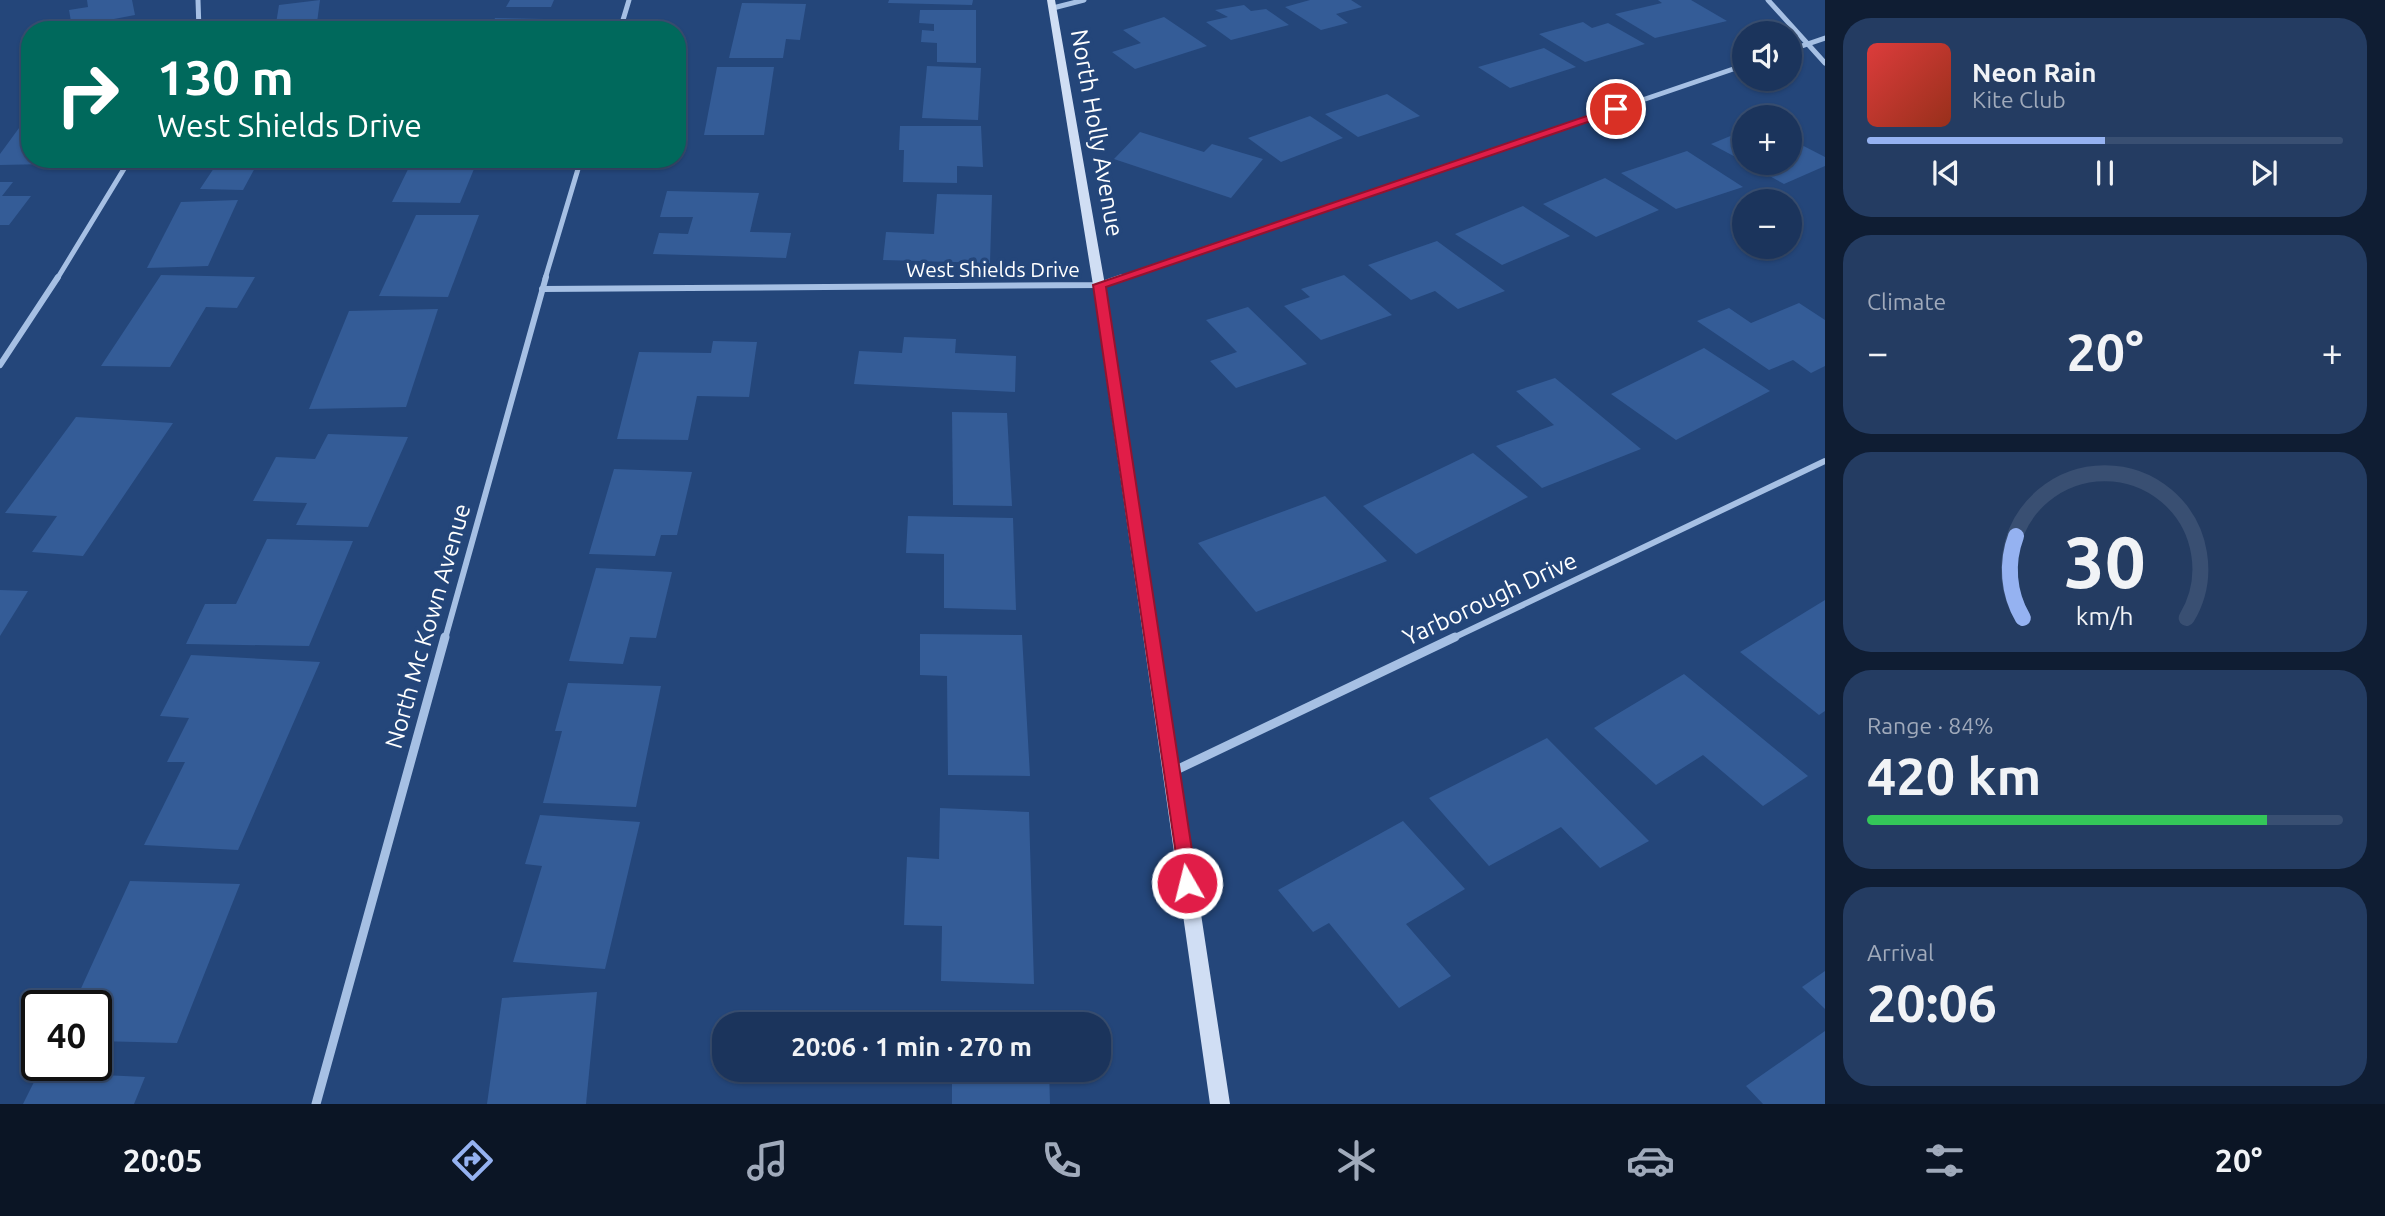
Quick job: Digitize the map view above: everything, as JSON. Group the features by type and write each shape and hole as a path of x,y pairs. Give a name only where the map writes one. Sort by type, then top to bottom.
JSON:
{"street":[{"path":"198,0 199,21"},
{"path":"623,21 629,0"},
{"path":"1052,4 1084,0"},
{"path":"1768,0 1825,63"},
{"name":"North Holly Avenue","path":"1052,4 1099,285 1220,1104"},
{"path":"1802,45 1825,38"},
{"name":"West Shields Drive","path":"542,289 1099,285 1732,69"},
{"path":"0,365 37,312 125,168"},
{"name":"North Mc Kown Avenue","path":"316,1104 542,289 578,168"},
{"name":"Yarborough Drive","path":"1171,772 1825,461"}],"building":[{"path":"87,0 132,0 135,15 104,21 71,21 69,10 88,7"},
{"path":"320,0 317,21 276,21 279,5"},
{"path":"510,0 554,0 551,7 506,7"},
{"path":"889,0 973,0 972,5 888,3"},
{"path":"1310,0 1351,0 1362,7 1336,14 1348,23 1321,30 1285,7"},
{"path":"1658,0 1691,0 1727,21 1655,38 1615,14 1662,3"},
{"path":"742,3 806,4 800,40 786,39 783,58 729,58"},
{"path":"1244,5 1251,11 1266,9 1289,25 1231,40 1206,22 1228,17 1215,10"},
{"path":"920,10 976,10 976,63 937,62 937,43 921,42 922,30 934,31 934,24 919,23"},
{"path":"1164,17 1207,46 1135,69 1112,52 1141,43 1123,30"},
{"path":"495,18 545,19 544,21 494,21"},
{"path":"1583,22 1592,28 1608,23 1645,44 1585,62 1539,34"},
{"path":"1544,48 1576,67 1510,88 1478,67"},
{"path":"927,66 981,68 978,120 922,118"},
{"path":"717,67 774,67 764,135 704,135"},
{"path":"1387,94 1420,116 1358,137 1325,114"},
{"path":"1310,116 1343,138 1281,162 1248,138"},
{"path":"21,125 21,165 0,165 0,154"},
{"path":"900,126 981,126 983,167 957,166 957,183 903,182 904,150 899,150"},
{"path":"1140,132 1204,152 1212,144 1263,159 1231,198 1114,159"},
{"path":"1732,135 1732,155 1711,144"},
{"path":"1802,145 1825,157 1825,166 1784,184 1768,175 1802,175"},
{"path":"1687,151 1743,187 1676,209 1621,173"},
{"path":"214,168 255,168 243,190 200,189"},
{"path":"409,168 495,168 474,169 460,203 392,202"},
{"path":"1605,178 1659,210 1596,237 1543,204"},
{"path":"0,182 13,182 2,196 31,196 9,225 0,225"},
{"path":"667,191 759,193 750,232 791,233 786,258 653,254 659,233 688,234 693,217 660,217"},
{"path":"937,194 992,195 990,263 883,260 886,232 934,234"},
{"path":"238,200 208,266 147,268 181,202"},
{"path":"1523,206 1570,236 1502,265 1455,234"},
{"path":"416,215 479,215 448,297 379,296"},
{"path":"1437,241 1505,291 1458,309 1435,291 1411,300 1368,265"},
{"path":"161,275 255,277 237,308 206,307 170,367 101,366"},
{"path":"1344,275 1392,315 1321,340 1284,306 1310,297 1301,289"},
{"path":"1799,303 1825,320 1825,366 1811,373 1793,360 1769,370 1697,321 1729,308 1751,323"},
{"path":"1248,307 1307,364 1236,388 1210,361 1237,352 1206,320"},
{"path":"438,309 406,407 309,409 349,311"},
{"path":"904,337 956,339 955,353 1016,356 1015,392 854,384 859,351 902,353"},
{"path":"713,341 757,342 749,397 697,396 688,440 617,439 639,352 711,353"},
{"path":"1704,348 1770,391 1676,440 1611,394"},
{"path":"1555,378 1641,449 1542,488 1496,446 1554,425 1516,391"},
{"path":"952,412 1007,413 1012,506 953,505"},
{"path":"76,417 173,423 83,556 32,552 57,516 5,513"},
{"path":"328,434 408,437 368,527 296,525 307,503 253,501 276,457 315,459"},
{"path":"1473,453 1528,497 1416,554 1363,506"},
{"path":"614,469 692,472 677,535 661,535 655,556 589,554"},
{"path":"1325,496 1387,561 1256,612 1198,543"},
{"path":"908,516 1013,518 1016,610 944,608 944,554 906,553"},
{"path":"267,539 353,541 309,646 186,644 205,604 236,604"},
{"path":"596,568 672,572 656,638 630,637 623,664 569,661"},
{"path":"0,590 28,591 0,636"},
{"path":"1825,600 1825,711 1819,715 1740,652"},
{"path":"920,634 1022,635 1030,776 948,775 947,676 920,675"},
{"path":"191,655 320,662 238,850 144,845 185,762 167,762 189,718 160,716"},
{"path":"1684,674 1808,776 1763,806 1703,755 1656,785 1594,728"},
{"path":"568,683 661,686 636,807 543,803 562,731 555,731"},
{"path":"1547,738 1649,841 1600,868 1561,827 1489,866 1429,798"},
{"path":"940,808 1029,812 1034,984 941,981 942,926 904,925 907,857 939,859"},
{"path":"540,815 640,822 605,969 513,962 542,866 525,864"},
{"path":"1403,821 1465,889 1406,924 1451,976 1399,1008 1329,923 1313,932 1278,890"},
{"path":"130,881 240,884 177,1043 112,1041 112,990 80,990"},
{"path":"1825,971 1825,1009 1802,987"},
{"path":"597,992 586,1104 487,1104 502,998"},
{"path":"1825,1031 1825,1104 1763,1104 1746,1086"},
{"path":"112,1075 145,1077 134,1104 23,1104 34,1081 112,1081"},
{"path":"952,1082 1049,1082 1050,1104 952,1104"}],"route":[{"path":"1187,883 1099,285 1616,109"}]}
